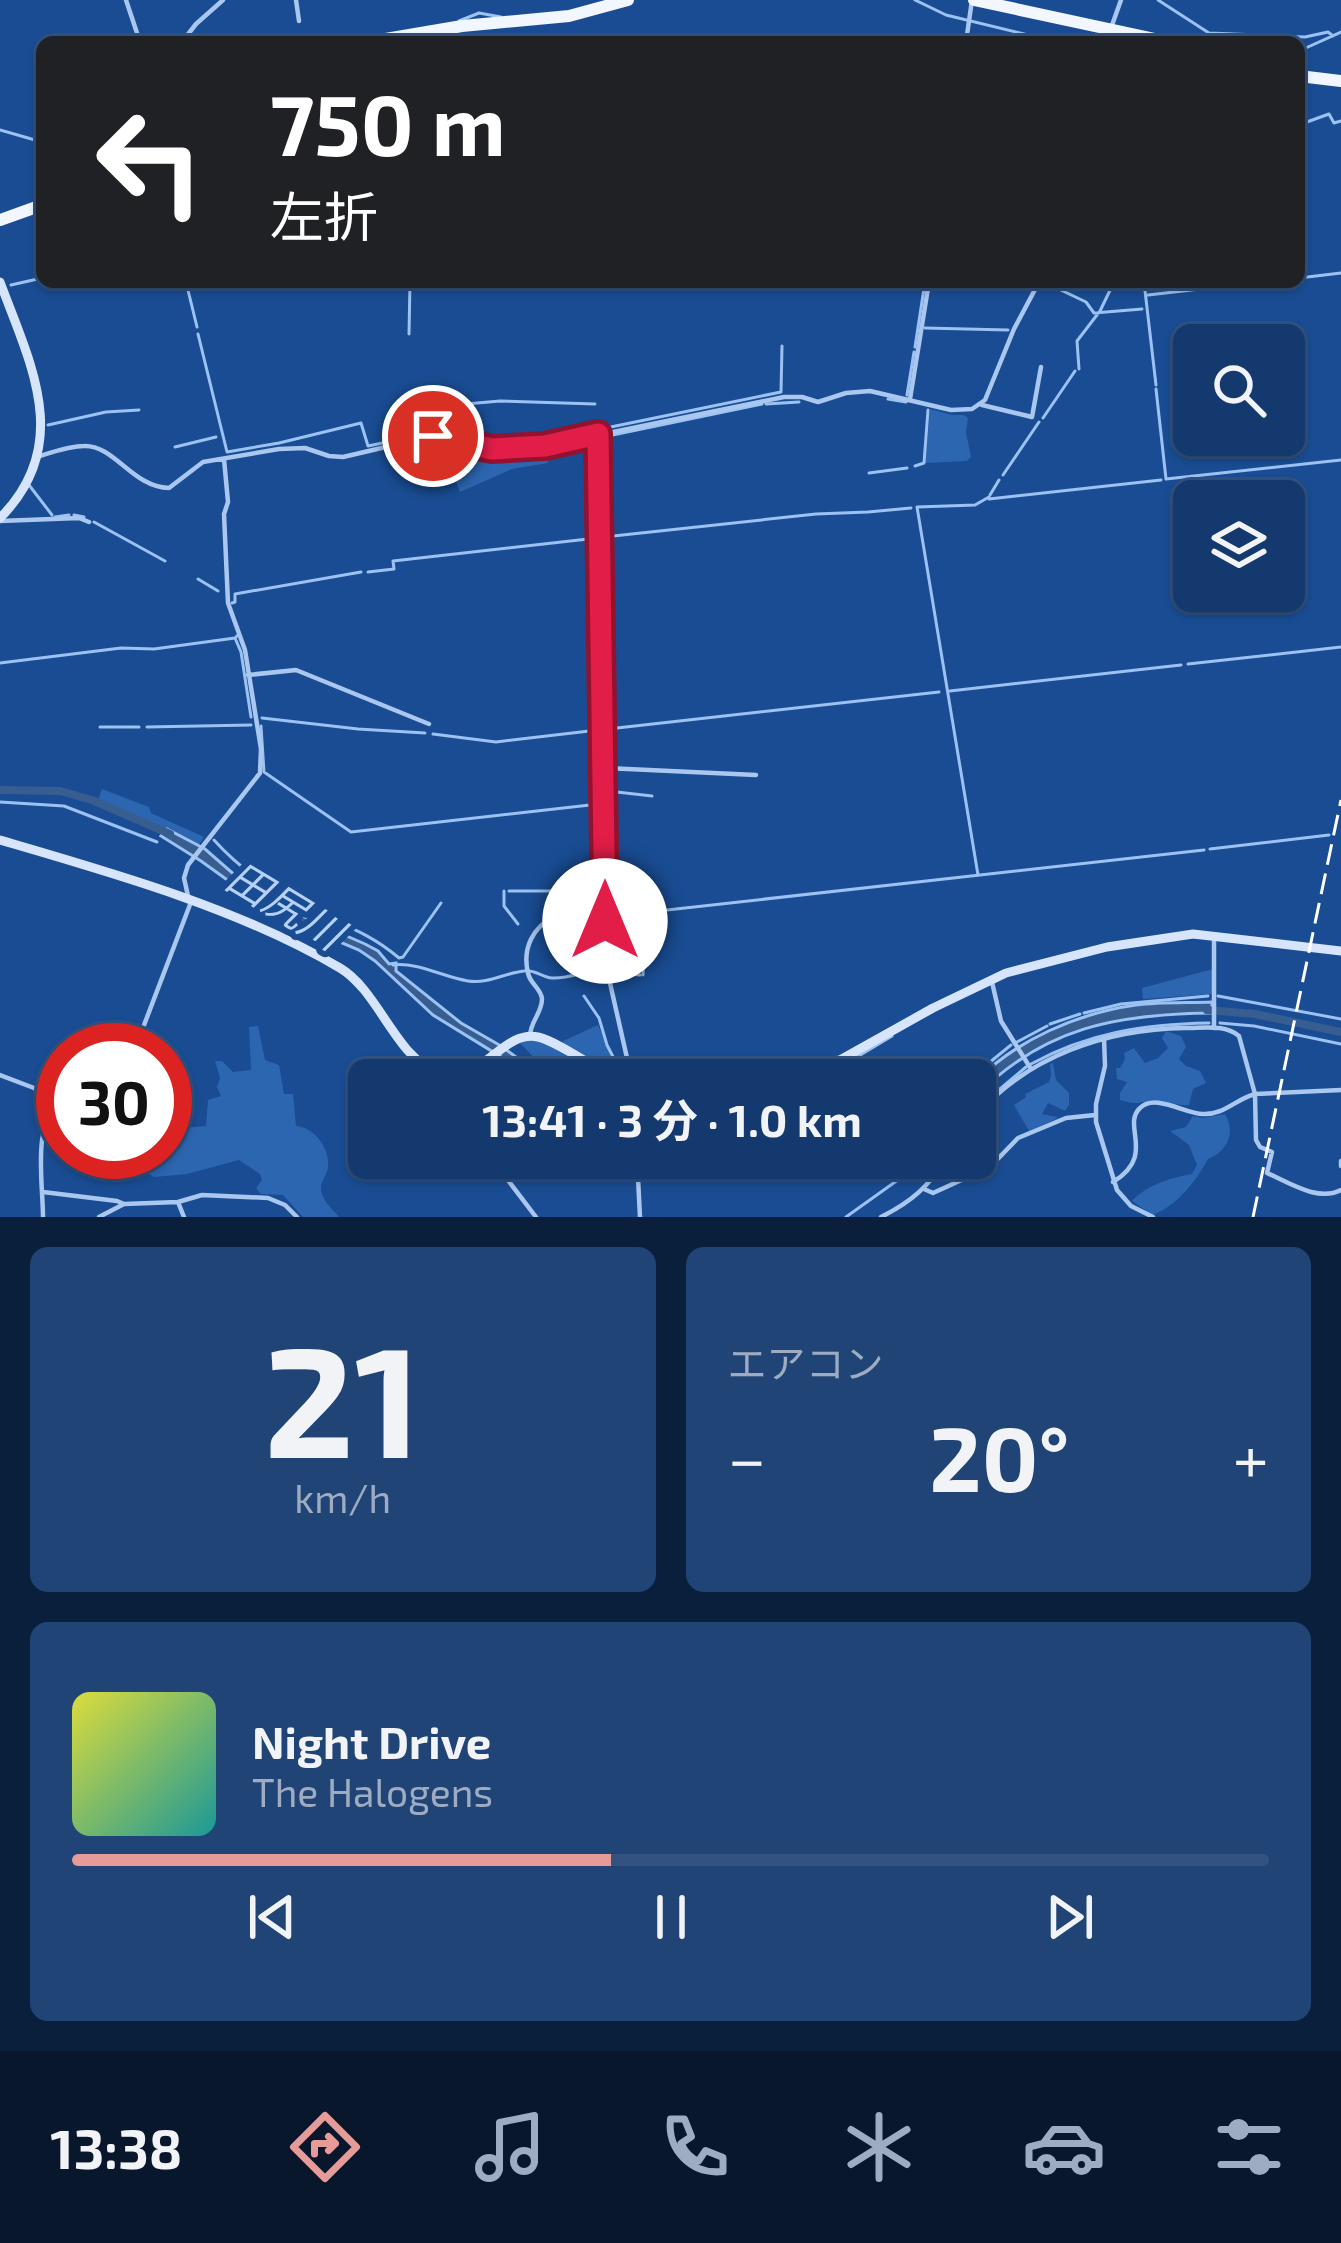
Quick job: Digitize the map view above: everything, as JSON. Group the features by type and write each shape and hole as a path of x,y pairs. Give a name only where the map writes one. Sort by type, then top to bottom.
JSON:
{"main road":[{"path":"403,36 569,16 628,0"},
{"path":"973,0 1144,36"},
{"path":"1305,77 1341,82"},
{"path":"0,220 36,207"}],"street":[{"path":"126,0 138,36"},
{"path":"187,36 223,0"},
{"path":"296,0 299,21"},
{"path":"967,36 973,0"},
{"path":"1102,36 1121,0"},
{"path":"0,282 38,388 41,434 27,481 0,519"},
{"path":"910,399 928,288"},
{"path":"36,457 90,446 148,484 169,488 199,464 279,449 304,448 343,457 433,436 492,449 545,446 784,397 818,402 870,391 961,412 981,404 989,392 1036,288"},
{"path":"981,404 1032,417 1041,368"},
{"path":"598,434 606,965 627,1059"},
{"path":"145,1023 190,901 185,872 260,772 261,748 245,650 228,603 224,459"},
{"path":"0,519 79,518 89,522"},
{"path":"248,674 296,670 430,724"},
{"path":"604,768 756,776"},
{"path":"0,840 232,916 342,969 418,1059"},
{"path":"530,1036 542,999 528,970 532,933 545,921 564,916 605,921"},
{"path":"842,1059 992,980 1030,965 1106,947 1179,935 1214,935 1341,951"},
{"path":"1214,935 1214,1024"},
{"path":"992,980 1001,1021 1031,1069"},
{"path":"996,1099 1031,1069 1104,1038 1214,1024 1239,1036 1255,1094 1256,1140 1272,1153 1268,1173 1318,1194 1341,1190"},
{"path":"488,1059 530,1036 580,1059"},
{"path":"1104,1038 1105,1073 1095,1114 1113,1182 1131,1206 1153,1217"},
{"path":"0,1075 36,1090"},
{"path":"1113,1182 1137,1155 1133,1123 1140,1108 1152,1102 1209,1114 1255,1094 1341,1090"},
{"path":"924,1190 933,1192 990,1167 1018,1138 1066,1118 1095,1114"},
{"path":"43,1179 43,1217"},
{"path":"507,1179 536,1217"},
{"path":"638,1179 640,1217"},
{"path":"881,1217 904,1205 932,1179"},
{"path":"43,1192 124,1204 178,1202 202,1195 268,1198 285,1204 297,1217"},
{"path":"178,1202 184,1217"},
{"path":"99,1217 124,1204"}],"shaded area":[{"path":"930,409 968,418 971,457 967,461 925,463"},
{"path":"545,448 548,463 512,469 460,492 451,468 493,450"},
{"path":"102,789 149,807 151,813 204,837 199,845 98,800"},
{"path":"167,829 205,849 245,884 378,951 461,1023 519,1059 504,1059 433,1015 359,950 276,915 161,836"},
{"path":"1213,969 1212,994 1143,999 1142,988"},
{"path":"1212,1002 1212,1013 1145,1017 1084,1029 1028,1054 996,1078 996,1063 1029,1041 1092,1014 1136,1005"},
{"path":"598,1025 613,1059 588,1059 563,1041"},
{"path":"258,1026 265,1060 279,1065 284,1094 293,1094 296,1126 315,1134 324,1146 328,1167 321,1190 339,1217 303,1217 283,1195 261,1194 256,1188 260,1174 239,1160 192,1173 192,1127 206,1126 208,1100 221,1096 215,1061 222,1061 233,1072 251,1070 249,1027"},
{"path":"1166,1031 1181,1036 1186,1047 1179,1059 1200,1071 1206,1083 1193,1089 1189,1105 1120,1100 1127,1082 1117,1079 1116,1068 1125,1059 1124,1053 1134,1048 1145,1063 1158,1058 1168,1048 1162,1038"},
{"path":"543,1042 568,1059 536,1059 520,1043"},
{"path":"1053,1063 1056,1080 1069,1093 1069,1105 1065,1111 1048,1103 1042,1114 1056,1119 1029,1131 1014,1105 1049,1082"},
{"path":"1225,1114 1230,1134 1225,1146 1208,1159 1177,1199 1152,1215 1132,1201 1159,1183 1192,1174 1197,1165 1189,1145 1170,1131 1186,1127 1193,1116"}],"waterway":[{"path":"915,0 946,15 1029,36"},
{"path":"1158,0 1209,33 1281,36"},
{"path":"459,21 479,13 501,17"},
{"path":"1305,37 1328,32 1333,36"},
{"path":"1305,48 1341,32"},
{"path":"1305,123 1329,114 1334,123 1341,121"},
{"path":"0,130 36,140"},
{"path":"1305,277 1341,273"},
{"path":"11,285 36,279"},
{"path":"187,288 197,327"},
{"path":"409,334 410,288"},
{"path":"915,347 924,288"},
{"path":"1057,288 1086,302 1094,313 1142,309"},
{"path":"1079,369 1077,341 1111,288"},
{"path":"1145,288 1156,385"},
{"path":"1148,295 1209,288"},
{"path":"925,328 1008,330"},
{"path":"198,334 227,452 361,423 368,446 406,438"},
{"path":"601,429 781,392 782,346"},
{"path":"907,395 914,352"},
{"path":"1043,418 1075,371"},
{"path":"1156,389 1166,479 1341,460"},
{"path":"888,399 906,402"},
{"path":"409,409 500,401 595,404"},
{"path":"766,404 799,402"},
{"path":"603,437 762,404"},
{"path":"48,425 139,410"},
{"path":"915,466 924,463 928,410"},
{"path":"1003,475 1039,422"},
{"path":"175,447 216,437"},
{"path":"869,473 907,468"},
{"path":"990,495 999,480"},
{"path":"989,499 1161,480"},
{"path":"29,485 52,515"},
{"path":"978,875 917,507 975,505 989,497"},
{"path":"604,537 911,508"},
{"path":"55,517 69,515"},
{"path":"74,515 84,517"},
{"path":"94,522 165,561"},
{"path":"368,572 394,569 393,561 597,538"},
{"path":"232,603 235,594 361,572"},
{"path":"198,579 218,591"},
{"path":"0,663 121,648 154,649 238,635"},
{"path":"235,638 251,717"},
{"path":"1188,664 1341,647"},
{"path":"950,691 1181,665"},
{"path":"608,729 939,692"},
{"path":"262,718 425,733"},
{"path":"147,727 251,725"},
{"path":"261,726 264,772 351,832 590,805"},
{"path":"100,727 139,727"},
{"path":"433,734 496,742 598,730"},
{"name":"田尻川","path":"0,790 60,791 170,834"},
{"path":"608,791 652,796"},
{"path":"0,802 64,806 157,842"},
{"path":"1210,849 1329,835"},
{"path":"214,840 269,887 365,935 399,958 441,903"},
{"path":"643,975 645,921 658,911 1204,850"},
{"path":"602,869 602,885"},
{"path":"504,891 504,906 518,924"},
{"path":"509,891 601,891"},
{"path":"607,891 644,892"},
{"path":"608,926 638,929"},
{"path":"393,965 476,982 528,971 565,977 607,965 640,975"},
{"path":"584,996 599,1018 614,1059"},
{"path":"1084,1013 1121,1004 1208,996"},
{"path":"1218,996 1341,1019"},
{"name":"田尻川","path":"1207,1010 1255,1014 1341,1032"},
{"path":"1050,1024 1080,1014"},
{"path":"1031,1064 1117,1032 1209,1023"},
{"path":"1220,1023 1341,1044"},
{"path":"1017,1042 1047,1026"},
{"path":"854,1059 892,1036"},
{"path":"994,1059 1011,1045"},
{"path":"996,1092 1026,1067"},
{"path":"846,1217 899,1179"}],"railway":[{"path":"1253,1217 1341,800"}],"route":[{"path":"433,436 492,449 545,446 598,434 605,921"}]}
